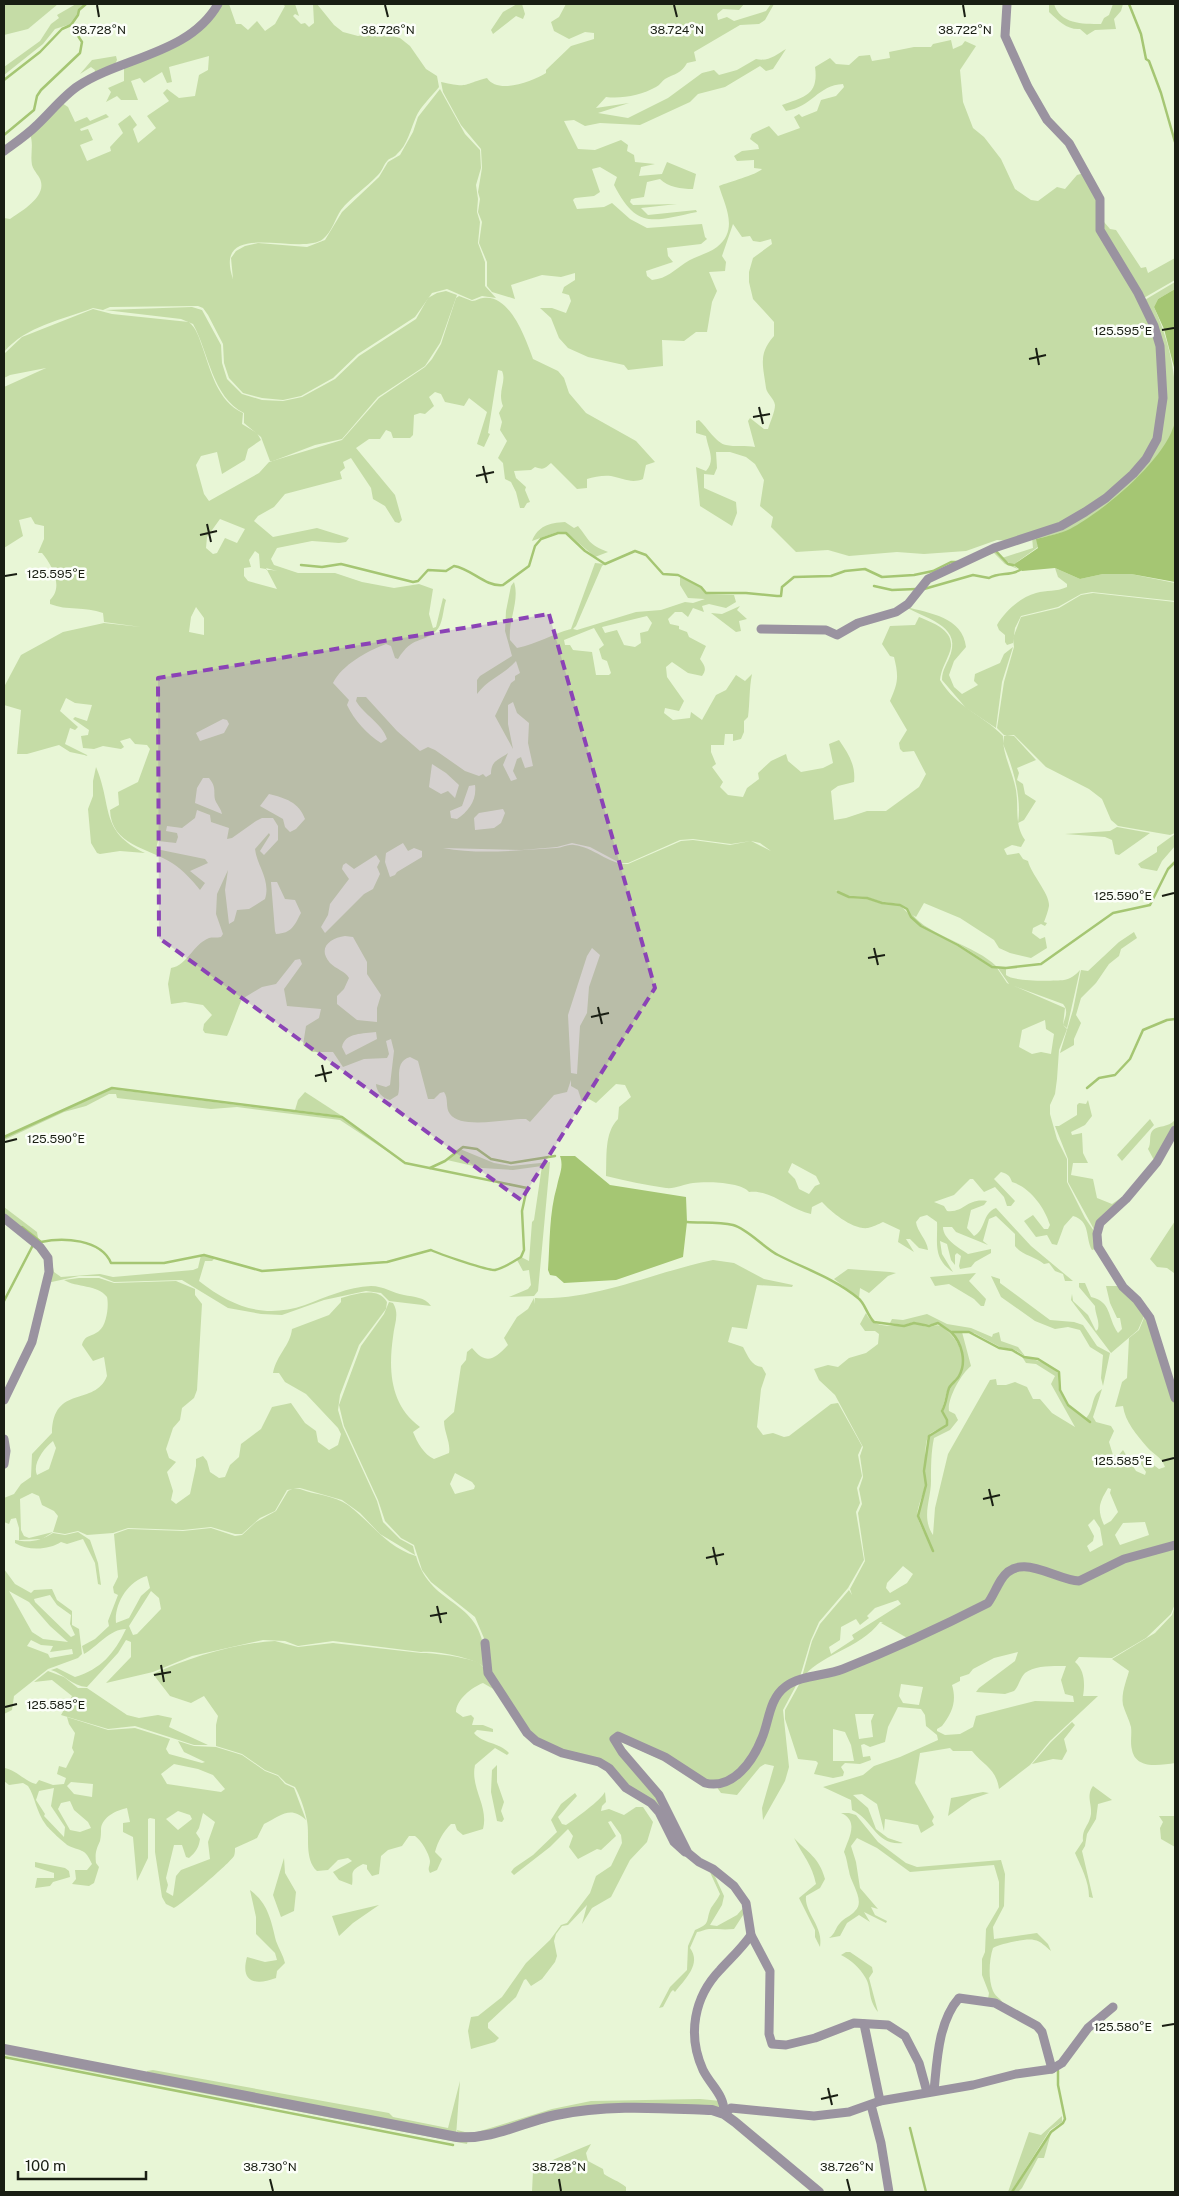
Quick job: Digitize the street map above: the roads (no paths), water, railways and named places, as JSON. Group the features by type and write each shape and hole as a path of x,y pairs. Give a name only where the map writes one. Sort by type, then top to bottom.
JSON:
{"street":[{"path":"4,151 29,133 76,87 106,71 164,50 196,28 212,14 218,4"},
{"path":"761,629 826,630 837,634 858,623 896,612 908,604 928,579 994,548 1061,526 1106,498 1122,485 1146,459 1157,439 1163,398 1160,346 1154,326 1138,293 1100,230 1100,199 1069,143 1047,120 1028,87 1005,36 1007,4"},
{"path":"1175,1130 1151,1170 1126,1199 1100,1223 1096,1240 1098,1247 1123,1287 1138,1300 1150,1318 1175,1398"},
{"path":"4,1218 40,1247 48,1258 49,1272 32,1342 4,1400"},
{"path":"4,1439 6,1457 4,1464"},
{"path":"688,1853 659,1795 622,1752 614,1739 618,1736 665,1757 705,1783 716,1785 725,1783 737,1776 750,1760 762,1738 777,1695 786,1686 840,1670 988,1603 1001,1579 1012,1570 1023,1566 1079,1581 1124,1559 1175,1545"},
{"path":"485,1644 488,1673 527,1733 536,1741 562,1753 599,1762 609,1768 626,1788 651,1802 659,1812 674,1842 699,1862 713,1869 746,1902 751,1935 770,1971 769,2034 772,2044 786,2045 815,2038 854,2023 888,2024 906,2036 931,2091"},
{"path":"724,2114 724,2103 697,2056 694,2020 699,2000 709,1983 741,1949 751,1935"},
{"path":"931,2091 947,2016 959,1998 995,2003 1037,2026 1042,2032 1052,2069"},
{"path":"724,2114 731,2108 814,2116 849,2112 880,2101 973,2085 1016,2074 1052,2069 1062,2063 1088,2028 1113,2006"},
{"path":"864,2024 880,2101"},
{"path":"4,2049 457,2137 488,2136 554,2115 587,2109 663,2108 712,2110 724,2114 819,2192"},
{"path":"870,2105 881,2143 889,2192"}],"waterway":[{"path":"4,135 34,110 37,96 41,90 80,53 82,42 71,25 79,10 86,4"},
{"path":"1129,4 1141,34 1146,59 1149,61 1161,93 1175,142"},
{"path":"4,80 40,52 62,29 71,25"},
{"path":"301,565 322,567 341,564 413,582 418,581 428,570 446,571 454,566 484,581 503,585 529,566 535,546 541,539 558,533 566,533 585,551 605,564 635,551 646,555 663,574 678,575 701,587 706,593 746,593 781,596 782,587 794,577 831,576 845,571 865,569 882,577 914,575 933,571 951,562 957,562"},
{"path":"995,550 1008,564 1013,565"},
{"path":"924,589 973,575 989,578 1020,570"},
{"path":"874,586 892,590 916,589"},
{"path":"838,892 849,897 867,898 882,903 900,905 907,909 911,917 921,926 958,945 992,967 1006,968 1041,964 1113,913 1150,905 1168,869 1175,862"},
{"path":"1087,1088 1099,1078 1115,1075 1130,1059 1143,1030 1167,1020 1175,1019"},
{"path":"4,1137 112,1088 342,1117 405,1163 527,1188 522,1211 524,1250 521,1257 495,1270 431,1250 387,1262 262,1271 204,1255 164,1263 111,1263 106,1255 90,1244 70,1240 41,1242 22,1227"},
{"path":"430,1168 445,1161 463,1147 477,1149 491,1159 511,1163 555,1156"},
{"path":"687,1222 722,1223 739,1227 778,1255 829,1279 849,1291 860,1300 874,1322 904,1326 914,1323 929,1326 938,1323 951,1332 969,1332 999,1348 1012,1350 1024,1357 1038,1359 1059,1372 1060,1390 1068,1405 1090,1422"},
{"path":"4,1301 33,1245"},
{"path":"933,1551 918,1516 926,1485 924,1471 929,1436 947,1425 947,1420 942,1411 949,1388 959,1376 963,1365 960,1347 951,1332"},
{"path":"4,2057 453,2145"},
{"path":"1012,2192 1051,2132 1063,2123 1065,2119 1058,2085 1058,2071"},
{"path":"910,2128 926,2192"}]}
